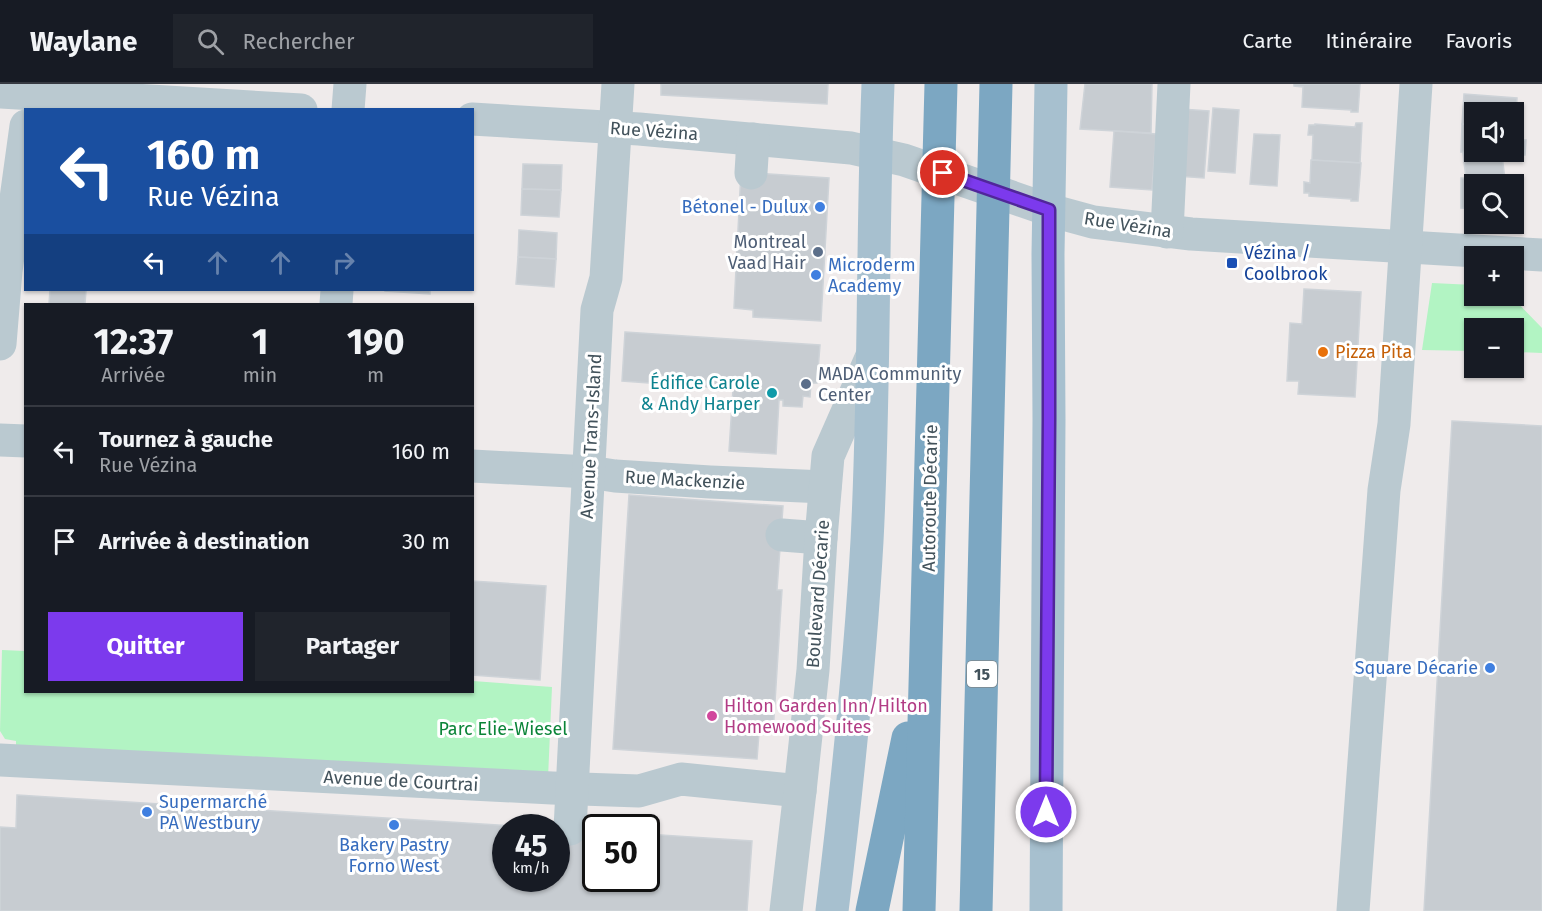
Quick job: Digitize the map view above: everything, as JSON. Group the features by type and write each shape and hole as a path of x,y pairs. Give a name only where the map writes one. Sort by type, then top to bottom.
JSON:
{"highway":[{"name":"Autoroute Décarie","path":"918,911 941,84"},
{"name":"15","path":"976,911 996,84"},
{"path":"872,911 926,654"}],"main road":[{"name":"Boulevard Décarie","path":"832,911 853,731 867,540 872,356 887,156 878,84"},
{"path":"1046,911 1049,419 1038,206 1051,84"}],"street":[{"path":"348,108 350,84"},
{"name":"Avenue Trans-Island","path":"570,830 597,310 606,278 618,84"},
{"path":"1167,232 1174,84"},
{"path":"1353,911 1384,490 1394,424 1416,84"},
{"path":"21,95 264,108"},
{"name":"Rue Vézina","path":"474,119 841,146 887,156 1093,222 1167,232 1542,255"},
{"path":"751,173 753,139"},
{"path":"0,344 6,271 24,140"},
{"name":"Boulevard Décarie","path":"786,911 813,670 828,456 872,356"},
{"path":"0,440 24,441"},
{"name":"Rue Mackenzie","path":"474,466 825,487"},
{"path":"782,536 821,538"},
{"name":"Avenue de Courtrai","path":"0,760 639,791 681,779 801,791"}],"green space":[{"path":"1432,283 1464,285 1464,306 1521,306 1542,328 1542,353 1524,352 1524,318 1464,318 1464,351 1422,350"},
{"name":"Parc Elie-Wiesel","path":"2,650 24,651 24,693 474,693 474,681 552,687 548,778 16,748 16,741 5,739 0,731"}],"building":[{"path":"661,84 828,84 827,104 661,95"},
{"path":"1085,84 1152,84 1151,133 1080,129"},
{"path":"1294,84 1360,84 1358,112 1302,107 1303,87 1294,86"},
{"path":"1464,94 1517,98 1517,102 1464,102 1464,124 1462,124"},
{"path":"1213,108 1239,110 1235,173 1208,171"},
{"path":"1181,109 1209,111 1204,178 1177,176"},
{"path":"1356,123 1362,123 1360,163 1312,160 1313,135 1308,135 1309,125 1355,127"},
{"path":"1462,124 1464,124 1464,152 1461,152"},
{"path":"1114,131 1156,134 1152,190 1110,187"},
{"path":"1254,134 1280,135 1277,186 1250,184"},
{"path":"1311,160 1361,163 1358,201 1309,196 1309,193 1304,193 1304,182 1310,183"},
{"path":"1464,162 1503,162 1504,174 1465,174"},
{"path":"523,164 562,165 561,190 522,189"},
{"path":"741,172 829,178 821,321 753,317 753,310 734,308"},
{"path":"1461,178 1464,178 1464,208 1461,208"},
{"path":"522,189 561,190 559,217 521,215"},
{"path":"519,230 557,233 556,259 518,257"},
{"path":"518,257 556,259 554,287 516,284"},
{"name":"Pizza Pita","path":"1304,289 1361,292 1355,397 1298,394 1299,381 1287,381 1290,323 1302,324"},
{"path":"50,291 86,291 85,303 49,303"},
{"path":"385,291 430,291 430,294"},
{"name":"Édifice Carole & Andy Harper","path":"625,332 820,345 817,383 811,383 810,397 803,396 802,407 783,406 783,400 779,400 776,454 729,451 733,389 622,381"},
{"name":"Square Décarie","path":"1452,421 1542,426 1542,911 1424,911"},
{"path":"629,495 783,506 777,590 782,590 773,734 759,733 757,759 613,749"},
{"path":"474,581 546,586 540,680 474,675"},
{"path":"17,795 492,825 492,892 570,892 570,830 582,830 582,892 660,892 660,835 752,841 747,911 0,911 0,827 16,828"}],"place":[{"name":"Bétonel - Dulux","path":"820,207"},
{"name":"Montreal Vaad Hair","path":"818,252"},
{"name":"Vézina / Coolbrook","path":"1232,263"},
{"name":"Microderm Academy","path":"816,275"},
{"name":"Pizza Pita","path":"1323,352"},
{"name":"MADA Community Center","path":"806,384"},
{"name":"Édifice Carole & Andy Harper","path":"772,393"},
{"name":"Square Décarie","path":"1490,668"},
{"name":"Hilton Garden Inn/Hilton Homewood Suites","path":"712,716"},
{"name":"Supermarché PA Westbury","path":"147,812"},
{"name":"Bakery Pastry Forno West","path":"394,825"}],"route":[{"path":"943,173 1049,210 1046,812"}]}
